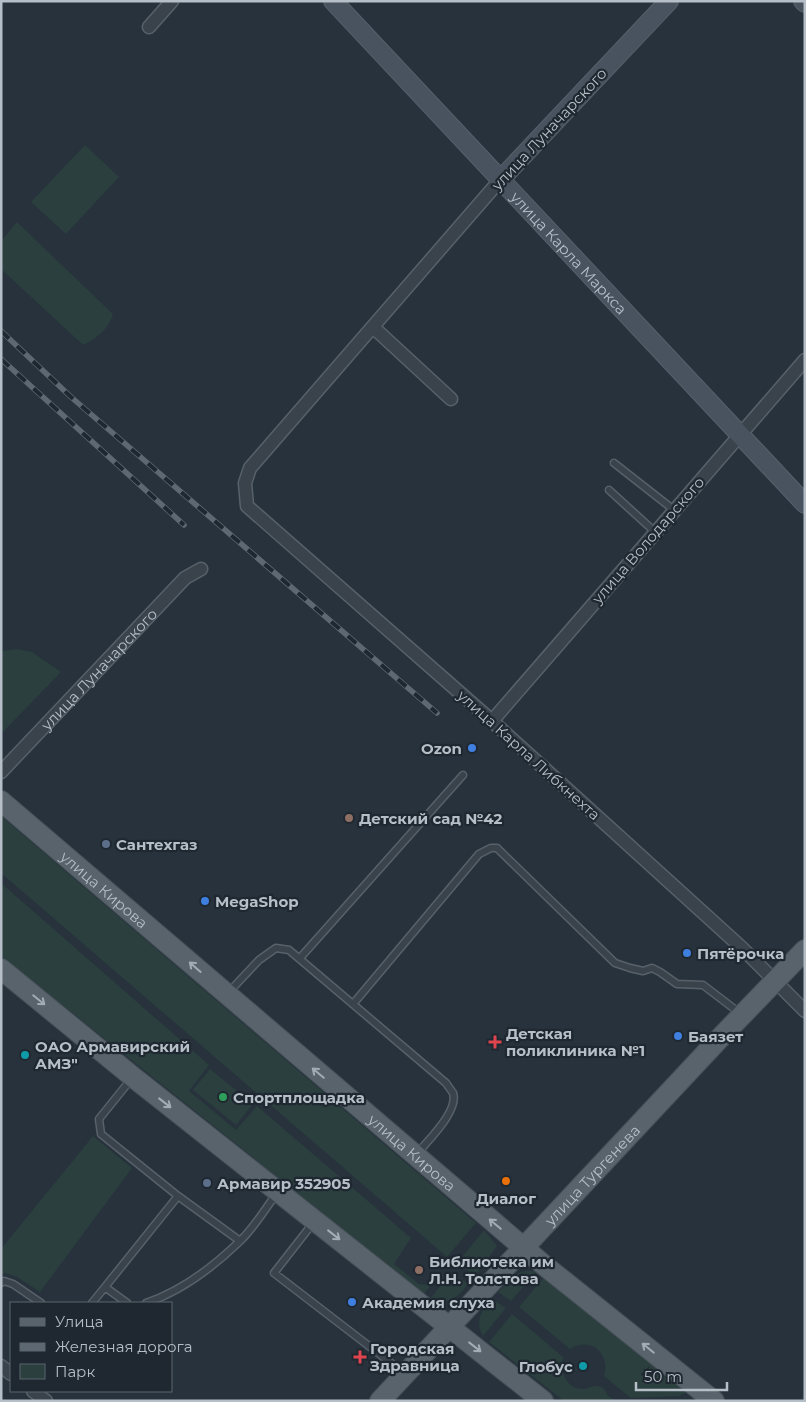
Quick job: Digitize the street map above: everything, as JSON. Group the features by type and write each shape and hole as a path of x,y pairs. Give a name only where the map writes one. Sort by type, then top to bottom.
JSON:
{"main road":[{"name":"улица Кирова","path":"1,801 523,1248 714,1401"},
{"name":"улица Тургенева","path":"380,1401 448,1326 805,950"},
{"path":"1,969 133,1077 544,1401"}],"street":[{"path":"148,27 172,1"},
{"name":"улица Карла Маркса","path":"333,1 805,504"},
{"name":"улица Луначарского","path":"247,506 245,483 250,468 501,179 669,1"},
{"path":"373,326 451,399"},
{"name":"улица Володарского","path":"492,721 805,360"},
{"name":"улица Карла Либкнехта","path":"247,506 492,721 742,948 805,1010"},
{"name":"улица Луначарского","path":"1,772 186,578 202,569"},
{"path":"33,1392 46,1401"}],"lane":[{"path":"614,463 674,510"},
{"path":"609,490 655,532"},
{"path":"300,958 463,776"},
{"path":"352,1004 479,854 491,848 497,848 615,963 643,971 652,968 677,984 703,985 742,1015"},
{"path":"226,995 259,960 276,948 289,950 300,958 446,1083 453,1094 453,1104 447,1117 415,1156"},
{"path":"133,1077 99,1119 101,1134 178,1196 240,1241"},
{"path":"148,1302 184,1287 240,1241 278,1192"},
{"path":"93,1302 178,1196"},
{"path":"314,1220 274,1273 405,1374"},
{"path":"1,1283 13,1284 39,1302"},
{"path":"105,1287 126,1302"}],"green space":[{"path":"85,145 119,177 66,234 31,202"},
{"path":"17,222 113,314 105,329 93,340 83,345 1,269 1,241"},
{"path":"17,649 32,652 61,672 1,734 1,651"},
{"path":"1,816 476,1223 447,1257 1,873"},
{"path":"1,883 209,1065 189,1091 236,1130 257,1106 411,1238 394,1264 419,1284 431,1285 424,1294 1,956"},
{"name":"Спортплощадка","path":"210,1069 253,1104 236,1125 193,1090"},
{"path":"93,1136 132,1168 40,1292 17,1277 6,1273 1,1275 1,1249"},
{"path":"484,1230 497,1246 475,1276 457,1263"},
{"path":"525,1271 537,1271 511,1301 498,1292 516,1274"},
{"path":"451,1272 468,1284 452,1299 443,1301 430,1299"},
{"path":"544,1277 688,1392 679,1396 631,1398 604,1376 604,1360 602,1354 597,1349 585,1344 577,1345 570,1349 519,1307"},
{"path":"492,1299 506,1308 483,1336 479,1325 480,1316"},
{"path":"512,1314 563,1357 564,1374 569,1384 579,1389 599,1386 608,1396 617,1401 564,1401 489,1342"}],"railway":[{"path":"1,331 71,397 437,713"},
{"path":"1,359 184,525"}],"place":[{"name":"Ozon","path":"472,748"},
{"name":"Детский сад №42","path":"349,818"},
{"name":"Сантехгаз","path":"106,844"},
{"name":"MegaShop","path":"205,901"},
{"name":"Пятёрочка","path":"687,953"},
{"name":"Баязет","path":"678,1036"},
{"name":"Детская поликлиника №1","path":"495,1042"},
{"name":"ОАО Армавирский АМЗ\"","path":"25,1055"},
{"name":"Спортплощадка","path":"223,1097"},
{"name":"Диалог","path":"506,1181"},
{"name":"Армавир 352905","path":"207,1183"},
{"name":"Библиотека им Л.Н. Толстова","path":"419,1270"},
{"name":"Академия слуха","path":"352,1302"},
{"name":"Городская Здравница","path":"360,1357"},
{"name":"Глобус","path":"583,1366"}]}
